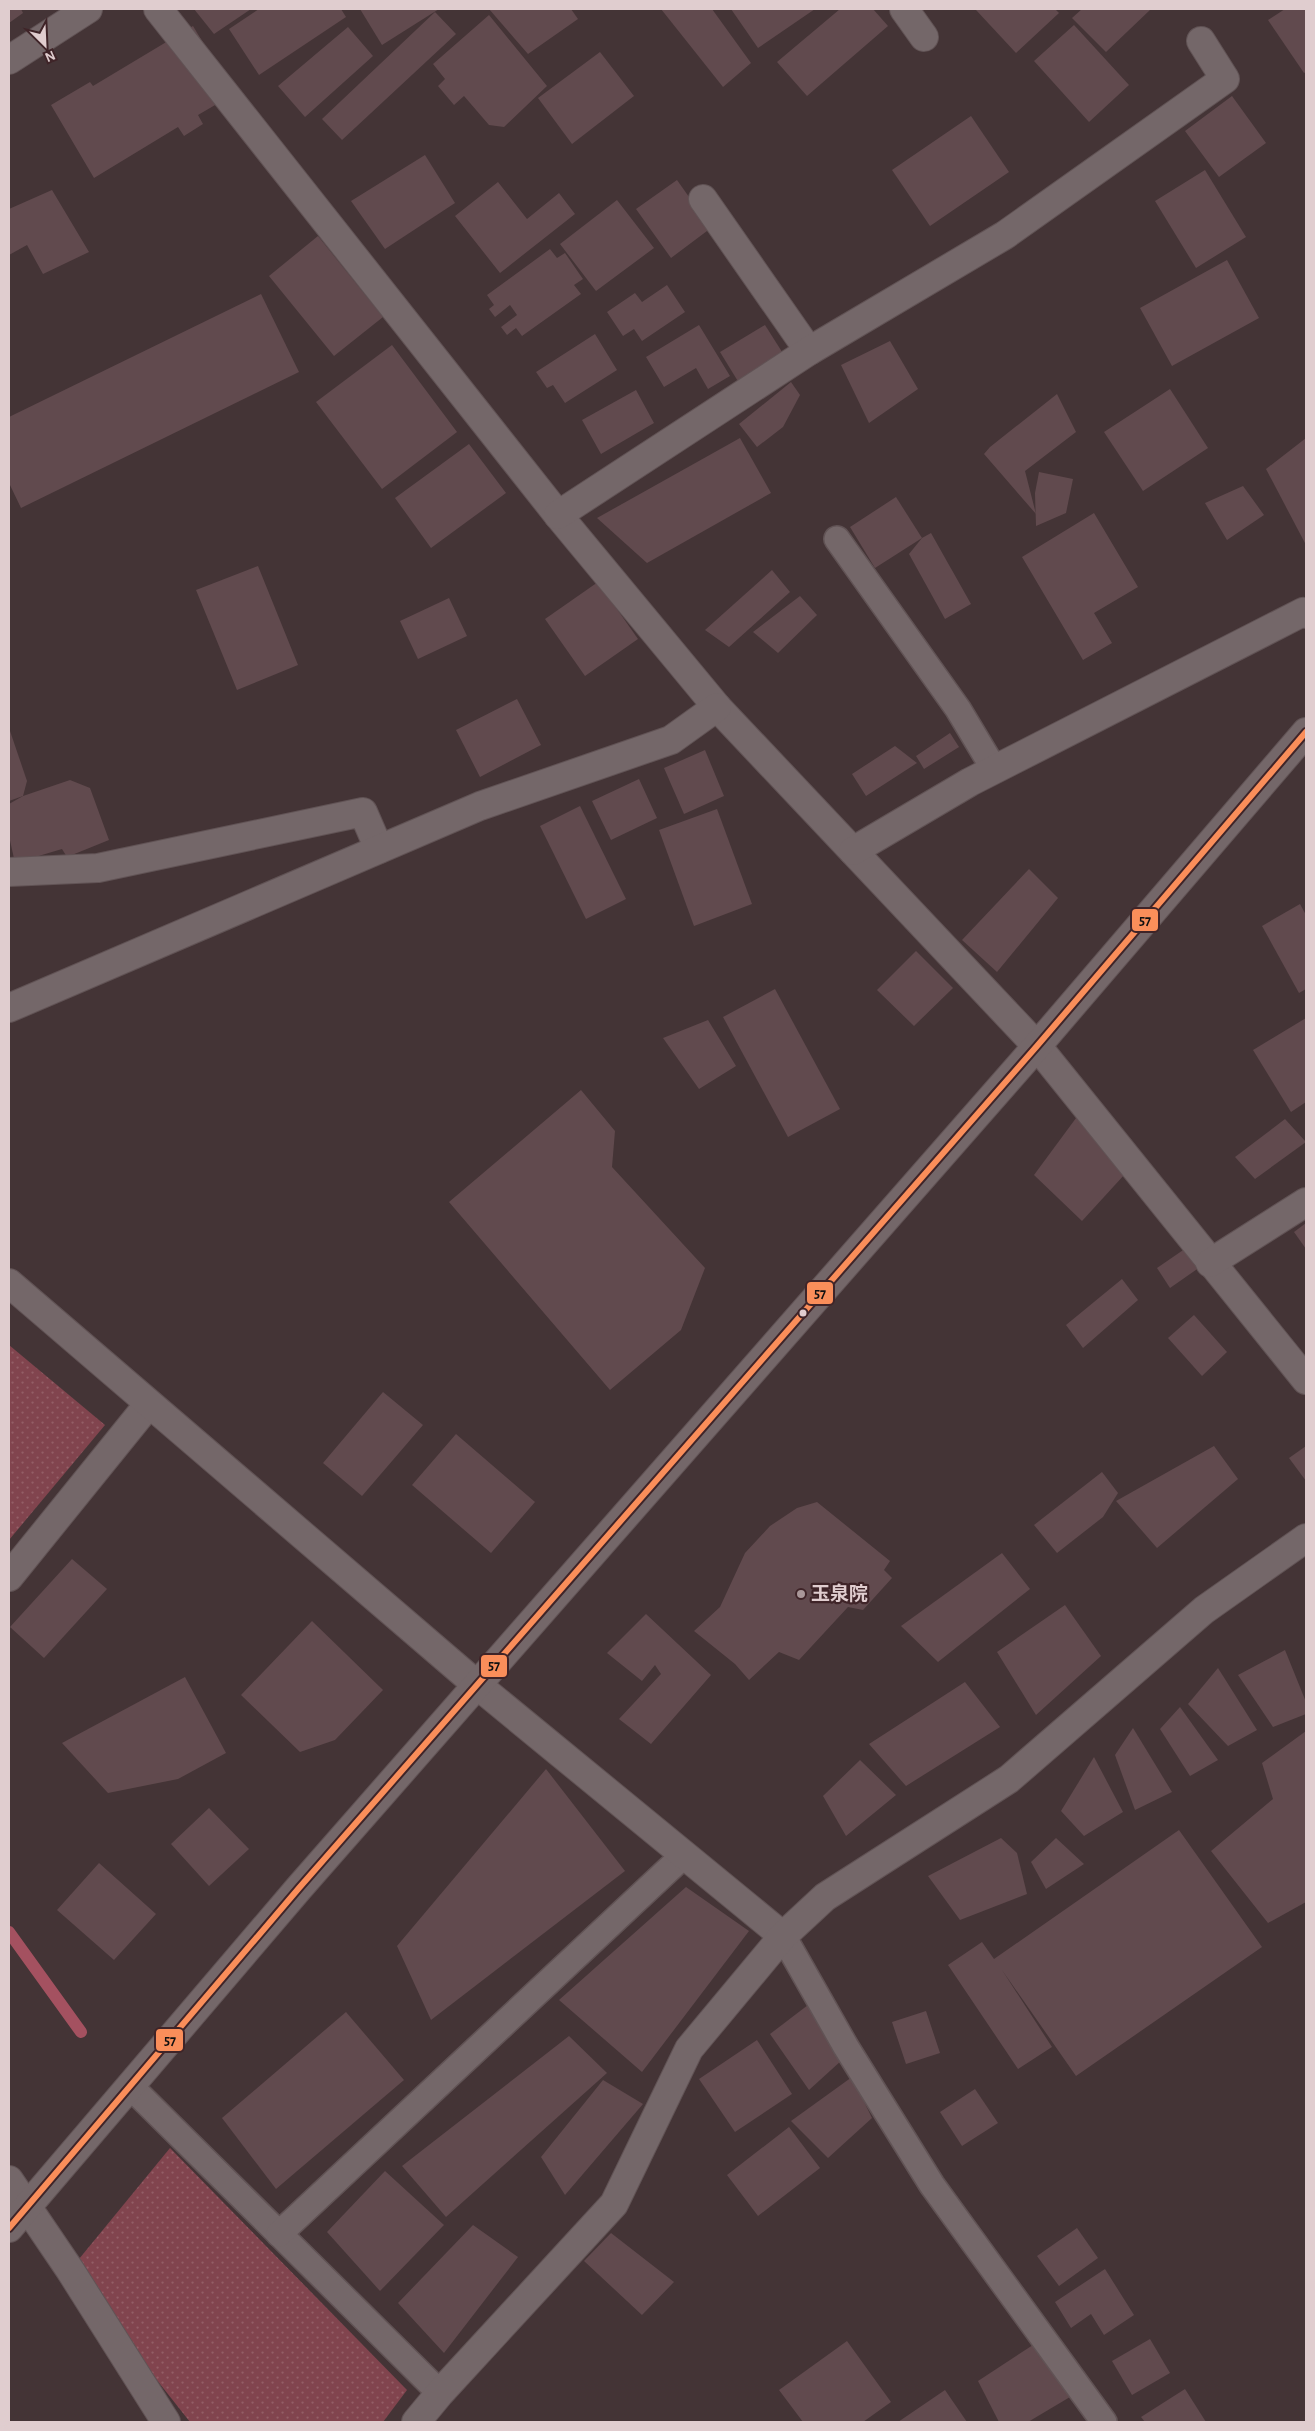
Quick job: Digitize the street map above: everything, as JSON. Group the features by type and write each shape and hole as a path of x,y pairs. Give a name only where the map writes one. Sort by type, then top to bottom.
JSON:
{"street":[{"path":"9,60 88,9"},
{"path":"158,9 558,515 717,707 1037,1046 1306,1380"},
{"path":"904,9 924,37"},
{"path":"558,515 809,351 1005,235 1225,79 1201,41"},
{"path":"703,199 809,351"},
{"path":"853,851 994,769 1303,612 1306,614"},
{"path":"9,1008 480,806 671,740 717,707"},
{"path":"9,2228 476,1684 1037,1046 1306,732"},
{"path":"9,872 98,868 363,812 379,849"},
{"path":"1210,1263 1306,1202"},
{"path":"9,1283 148,1405 476,1684 683,1856 783,1936"},
{"path":"9,1577 148,1405"},
{"path":"416,2422 440,2393 614,2204 689,2049 783,1936 825,1898 1009,1779 1204,1610 1306,1538"},
{"path":"9,2180 28,2206 160,2414"}],"lane":[{"path":"837,539 958,709 994,769"},
{"path":"279,2234 683,1856"},
{"path":"783,1936 846,2047 932,2185 1104,2422"},
{"path":"130,2086 440,2393"}],"shaded area":[{"path":"9,1345 105,1425 9,1540"},
{"path":"170,2148 407,2390 383,2422 190,2422 70,2270"}],"building":[{"path":"9,9 21,9 23,13 9,23"},
{"path":"194,9 251,9 214,34"},
{"path":"259,9 341,9 346,17 259,75 229,29"},
{"path":"360,9 439,9 382,45"},
{"path":"489,9 571,9 578,19 528,54"},
{"path":"661,9 712,9 751,63 723,87"},
{"path":"731,9 815,9 758,48"},
{"path":"840,9 873,9 888,26 807,96 777,62"},
{"path":"1055,9 1059,13 1016,53 976,10"},
{"path":"1082,9 1151,9 1106,52 1072,18"},
{"path":"1285,9 1306,9 1306,72 1304,73 1268,20"},
{"path":"435,12 456,34 342,140 322,119"},
{"path":"489,15 547,86 504,127 489,125 464,96 454,105 438,86 445,79 433,64"},
{"path":"1074,25 1129,85 1089,122 1034,61"},
{"path":"193,26 234,94 198,115 203,124 184,136 178,127 94,178 51,105 90,82 93,86"},
{"path":"348,27 373,56 305,117 278,86"},
{"path":"600,52 634,96 572,144 538,98"},
{"path":"1232,96 1266,143 1219,177 1185,131"},
{"path":"971,116 1009,172 930,226 892,170"},
{"path":"425,155 455,203 385,249 351,201"},
{"path":"1205,170 1246,237 1196,268 1155,201"},
{"path":"677,180 711,228 671,258 636,209"},
{"path":"498,182 527,219 559,193 575,214 500,273 455,216"},
{"path":"52,190 89,252 43,274 27,245 9,255 9,209"},
{"path":"617,200 654,248 596,291 560,244"},
{"path":"318,236 383,317 334,356 269,276"},
{"path":"550,249 557,258 565,253 583,279 574,285 581,294 522,336 516,328 507,335 501,327 517,315 510,305 495,317 489,309 494,305 487,295"},
{"path":"1227,260 1259,318 1172,366 1140,308"},
{"path":"667,285 685,312 642,341 634,329 623,336 607,312 635,293 642,302"},
{"path":"261,294 299,372 21,508 9,483 9,417"},
{"path":"699,325 730,376 708,389 696,368 664,387 646,357"},
{"path":"765,325 784,355 739,383 720,352"},
{"path":"595,334 617,370 565,403 553,385 547,388 536,372"},
{"path":"890,341 918,389 869,423 841,365"},
{"path":"392,345 457,432 382,489 316,402"},
{"path":"791,382 800,395 783,427 757,447 739,424"},
{"path":"1170,389 1208,448 1143,491 1104,432"},
{"path":"636,390 654,423 601,454 582,420"},
{"path":"1057,394 1076,432 1025,471 1036,514 984,454 990,447"},
{"path":"740,438 771,493 647,563 597,518"},
{"path":"1306,438 1306,545 1266,469"},
{"path":"469,444 506,493 431,548 395,498"},
{"path":"1039,472 1073,479 1066,513 1036,526 1035,493"},
{"path":"1243,486 1264,515 1227,540 1205,503"},
{"path":"896,497 922,538 875,568 850,527"},
{"path":"1094,513 1138,587 1094,613 1112,643 1083,660 1022,557"},
{"path":"931,533 971,604 945,619 909,554 922,538"},
{"path":"258,566 298,665 237,690 196,590"},
{"path":"772,570 790,592 729,647 705,630"},
{"path":"598,582 638,639 585,676 545,619"},
{"path":"800,596 817,615 778,653 753,632"},
{"path":"449,598 467,636 418,659 400,621"},
{"path":"517,699 541,745 480,777 456,730"},
{"path":"9,728 27,781 23,796 9,801"},
{"path":"950,733 959,747 924,769 916,756"},
{"path":"895,746 917,763 866,796 852,774"},
{"path":"705,750 724,796 684,814 664,768"},
{"path":"639,779 657,818 611,840 592,801"},
{"path":"70,780 90,788 109,840 67,857 62,849 15,863 9,836 9,804 23,796"},
{"path":"580,806 626,899 586,919 540,826"},
{"path":"717,809 752,904 694,926 659,830"},
{"path":"1029,869 1058,898 997,972 962,940"},
{"path":"1300,904 1306,915 1306,989 1299,993 1262,926"},
{"path":"916,951 953,988 914,1026 877,990"},
{"path":"775,989 840,1109 788,1137 723,1017"},
{"path":"1306,1018 1306,1102 1291,1112 1253,1050"},
{"path":"708,1020 736,1066 699,1089 663,1038"},
{"path":"581,1090 615,1131 612,1167 705,1268 681,1330 610,1390 449,1202"},
{"path":"1079,1114 1125,1174 1082,1221 1034,1175"},
{"path":"1285,1119 1306,1142 1255,1179 1235,1157"},
{"path":"1306,1223 1306,1249 1294,1232"},
{"path":"1189,1246 1203,1265 1170,1288 1157,1268"},
{"path":"1122,1279 1138,1300 1083,1348 1066,1325"},
{"path":"1194,1315 1227,1352 1202,1376 1168,1338"},
{"path":"383,1392 423,1425 362,1496 323,1463"},
{"path":"456,1434 535,1502 491,1553 412,1485"},
{"path":"1214,1446 1238,1479 1157,1548 1116,1501"},
{"path":"1306,1446 1306,1481 1289,1458"},
{"path":"1102,1472 1118,1493 1103,1517 1057,1553 1034,1525"},
{"name":"玉泉院","path":"817,1502 890,1561 884,1570 892,1578 863,1610 848,1607 799,1660 779,1652 749,1680 735,1664 694,1631 720,1607 745,1553 770,1526 797,1508"},
{"path":"1002,1553 1030,1589 938,1662 901,1626"},
{"path":"72,1559 107,1589 44,1658 10,1627"},
{"path":"1065,1605 1101,1656 1036,1715 997,1652"},
{"path":"646,1614 711,1675 651,1744 619,1719 661,1674 655,1665 642,1681 607,1653"},
{"path":"312,1621 383,1690 335,1740 300,1752 241,1695"},
{"path":"1285,1650 1306,1702 1306,1714 1273,1727 1238,1675"},
{"path":"1218,1668 1257,1730 1228,1746 1188,1704"},
{"path":"185,1677 226,1753 178,1779 108,1793 62,1743"},
{"path":"965,1682 1000,1727 906,1786 869,1744"},
{"path":"1180,1707 1218,1760 1190,1776 1160,1729"},
{"path":"1133,1728 1172,1792 1135,1810 1115,1755"},
{"path":"1306,1731 1306,1902 1268,1923 1211,1851 1273,1799 1262,1763"},
{"path":"1094,1757 1123,1812 1084,1836 1061,1811"},
{"path":"860,1760 896,1795 846,1836 823,1796"},
{"path":"546,1769 625,1871 431,2020 397,1946"},
{"path":"209,1808 249,1849 209,1886 171,1844"},
{"path":"1179,1830 1262,1947 1076,2076 1002,1970 1052,2047 1018,2069 948,1965 982,1942 994,1959"},
{"path":"1001,1838 1017,1853 1027,1894 960,1920 928,1876"},
{"path":"1056,1838 1084,1864 1046,1889 1031,1862"},
{"path":"99,1863 156,1914 114,1960 57,1910"},
{"path":"686,1887 749,1931 642,2072 559,2000"},
{"path":"808,2005 842,2060 809,2090 770,2034"},
{"path":"926,2011 940,2053 906,2064 892,2022"},
{"path":"346,2012 404,2080 276,2189 222,2118"},
{"path":"569,2036 607,2073 446,2217 402,2166"},
{"path":"757,2040 792,2094 735,2132 699,2079"},
{"path":"852,2077 872,2118 828,2158 791,2121"},
{"path":"603,2080 643,2104 565,2195 541,2157"},
{"path":"975,2089 998,2123 962,2146 940,2112"},
{"path":"789,2127 820,2168 758,2216 727,2175"},
{"path":"385,2171 444,2225 380,2291 327,2232"},
{"path":"473,2225 518,2257 444,2353 398,2303"},
{"path":"1077,2228 1098,2258 1059,2286 1037,2256"},
{"path":"611,2233 674,2282 642,2315 584,2261"},
{"path":"1105,2269 1134,2315 1104,2335 1091,2314 1071,2328 1055,2302"},
{"path":"1150,2339 1170,2373 1132,2395 1112,2361"},
{"path":"847,2341 891,2402 863,2422 803,2422 779,2390"},
{"path":"1036,2343 1070,2397 1028,2422 999,2422 978,2381"},
{"path":"1185,2389 1206,2422 1145,2422 1141,2417"},
{"path":"945,2390 967,2422 898,2422"}],"waterway":[{"path":"9,1932 81,2032"}],"transit line":[{"name":"57","path":"9,2228 299,1888 1037,1046 1306,732"}],"place":[{"name":"玉泉院","path":"801,1594"}]}
